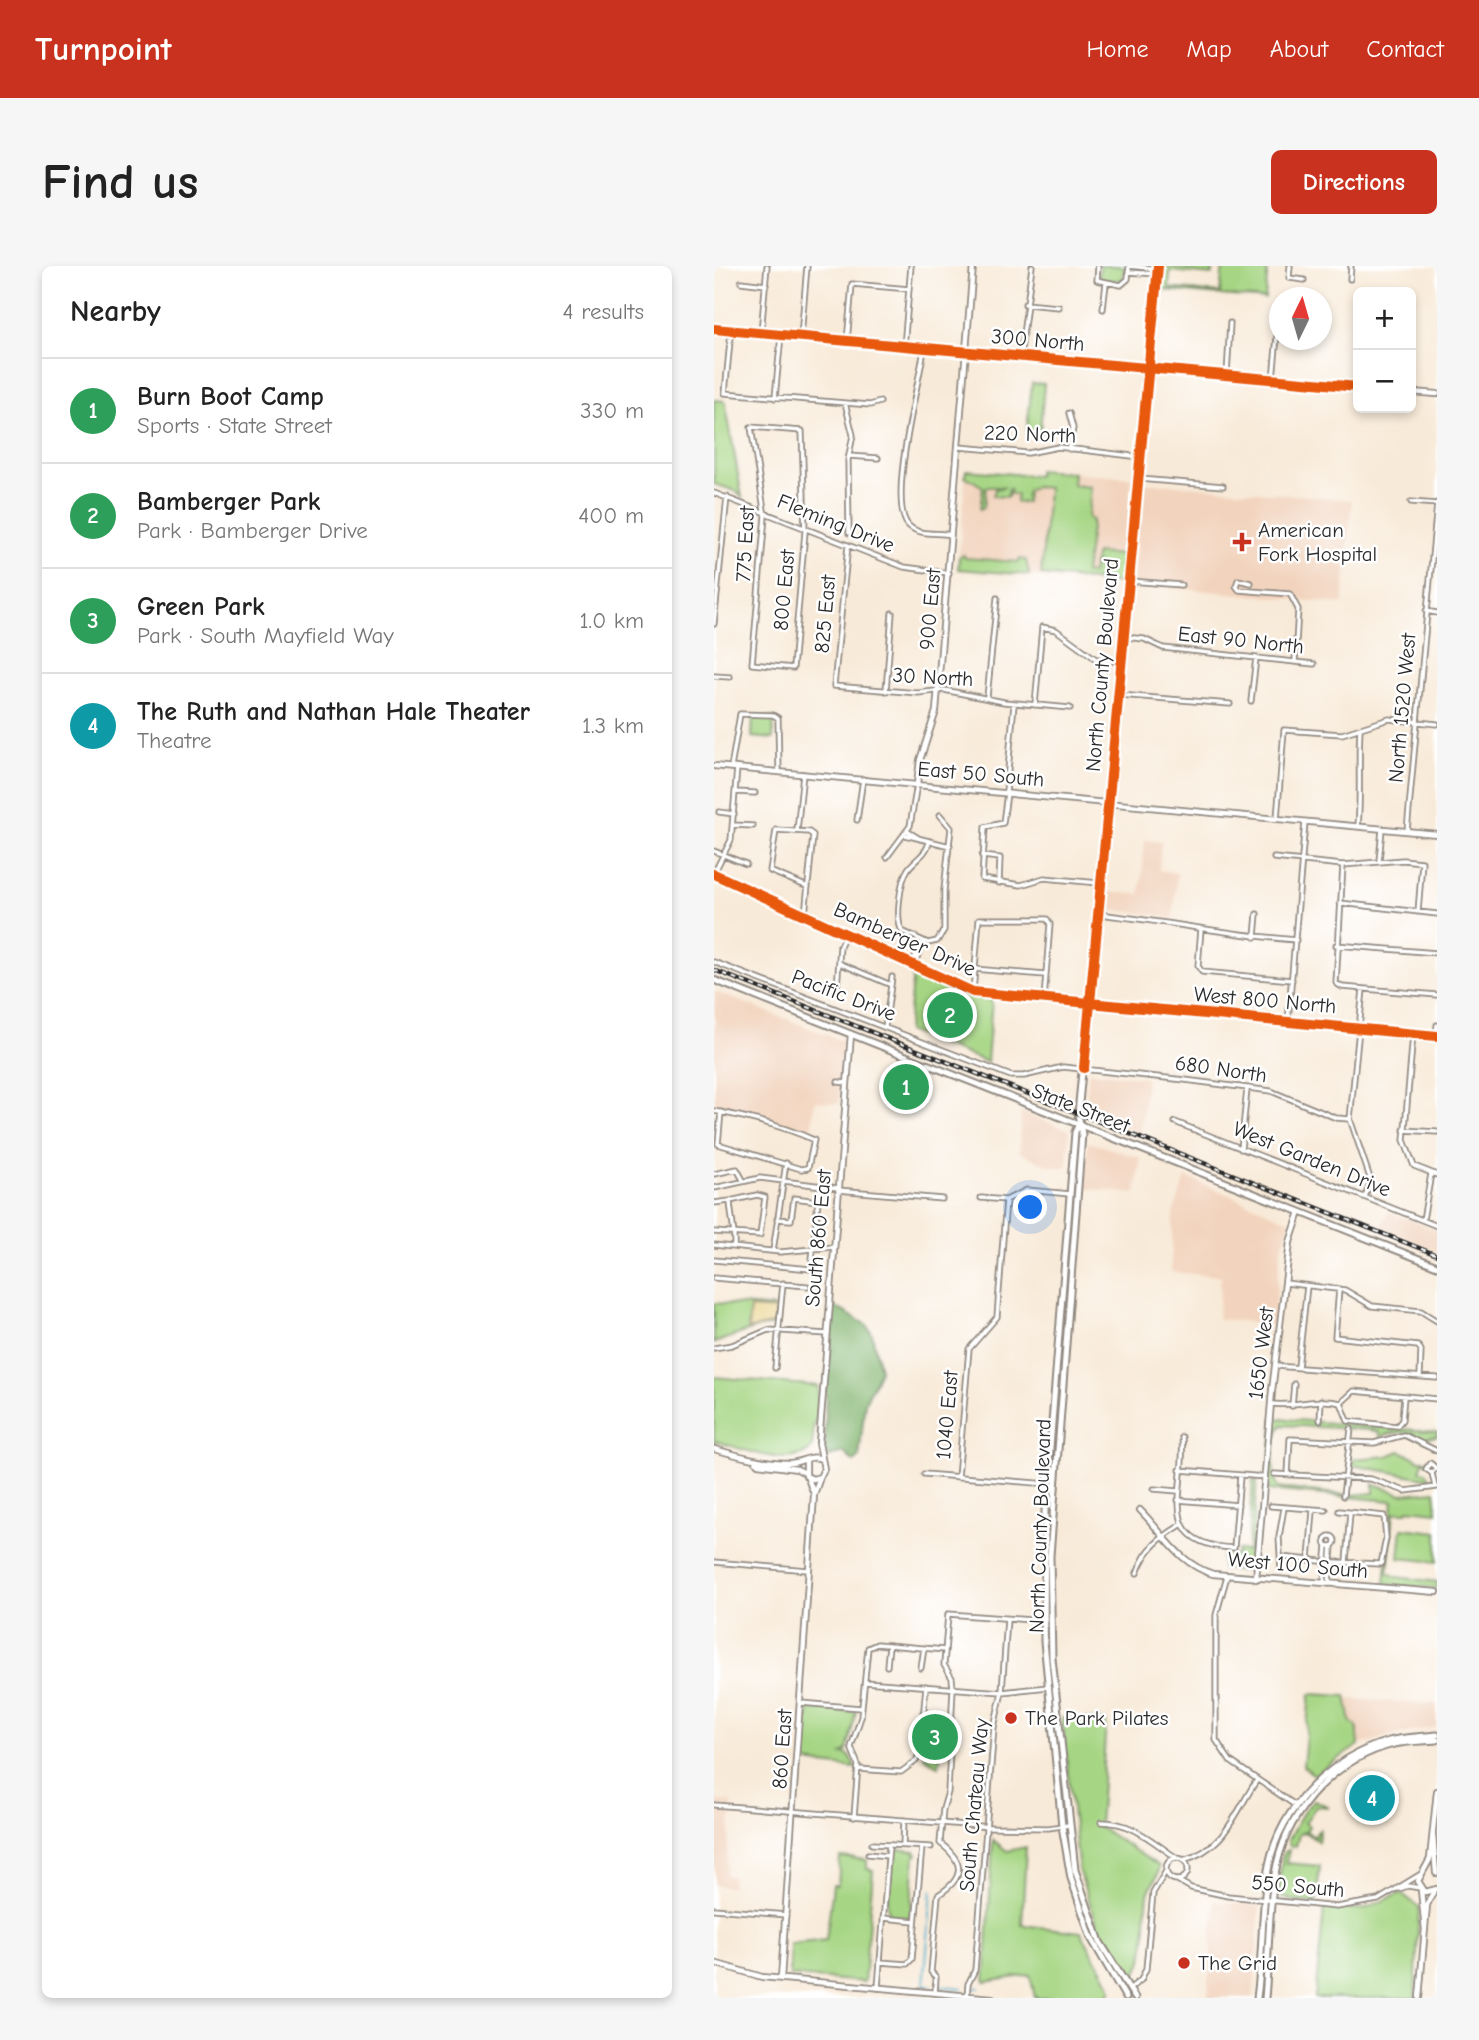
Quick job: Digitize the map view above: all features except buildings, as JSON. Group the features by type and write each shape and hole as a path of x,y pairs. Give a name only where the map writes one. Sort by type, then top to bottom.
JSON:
{"main road":[{"name":"North County Boulevard","path":"1135,1998 1126,1993 1096,1950 1081,1914 1068,1865 1047,1620 1082,1135 1079,1124 1158,269"},
{"name":"State Street","path":"714,979 1437,1266"},
{"name":"North County Boulevard","path":"1066,1826 1048,1687 1047,1487 1075,1132 1079,1124"},
{"path":"1265,1998 1269,1865 1285,1824 1299,1808 1310,1788 1347,1758 1392,1740 1437,1737"},
{"path":"1257,1998 1270,1901"}],"street":[{"path":"761,334 767,266"},
{"path":"802,337 807,266"},
{"path":"904,347 911,266"},
{"name":"900 East","path":"887,857 906,833 915,810 920,760 935,719 973,266"},
{"path":"1020,358 1032,266"},
{"path":"1098,266 1097,280 1106,283 1126,283 1129,268 1158,269"},
{"path":"1290,266 1289,278 1304,280"},
{"path":"1350,279 1351,266"},
{"path":"741,282 766,285"},
{"path":"1103,309 1106,283"},
{"path":"847,342 852,284 909,289"},
{"path":"1025,304 1059,307"},
{"path":"1227,375 1230,323"},
{"name":"300 North","path":"714,329 1353,387"},
{"path":"731,331 725,393 870,405 880,402"},
{"path":"775,398 781,335"},
{"path":"924,349 902,462 902,510 906,523 915,530 952,536"},
{"path":"1273,380 1276,350"},
{"path":"1416,392 1437,394"},
{"path":"845,403 853,435 849,456 849,533"},
{"path":"1069,413 1073,428 1069,449"},
{"name":"775 East","path":"793,668 752,664 765,512 751,427 802,430"},
{"name":"800 East","path":"793,668 804,527 802,430"},
{"name":"220 North","path":"959,447 1028,453 1052,447 1142,457"},
{"path":"849,456 878,458"},
{"path":"1139,479 1223,486"},
{"name":"Fleming Drive","path":"714,493 908,568 949,573"},
{"path":"714,624 727,497"},
{"path":"1411,502 1437,503"},
{"name":"North 1520 West","path":"1407,831 1437,503"},
{"name":"825 East","path":"834,686 848,545"},
{"path":"1251,583 1238,580 1236,586 1240,590 1290,594 1298,609 1295,661"},
{"path":"1130,581 1181,585"},
{"path":"987,697 997,598"},
{"path":"1426,611 1437,612"},
{"path":"886,691 892,613"},
{"path":"1035,705 1042,627 1056,630 1096,659 1122,662"},
{"name":"East 90 North","path":"1125,637 1143,639 1163,648 1314,664"},
{"path":"1251,701 1256,658"},
{"path":"714,676 730,677"},
{"name":"30 North","path":"834,686 886,691 938,691 1014,703 1070,708"},
{"path":"1119,695 1230,704"},
{"path":"1014,703 1003,823 985,825 982,879 1021,884 1044,878 1101,883"},
{"path":"714,874 732,840 736,792 734,768 740,714 773,715 778,718 779,772"},
{"path":"1277,819 1284,730 1342,734 1389,719 1437,724"},
{"path":"1358,826 1362,782 1358,768 1360,729"},
{"name":"East 50 South","path":"714,766 1437,834"},
{"path":"797,831 803,774"},
{"path":"856,821 863,779"},
{"path":"736,792 755,793"},
{"path":"719,812 734,814"},
{"path":"927,842 923,855 904,876 899,923 902,932 923,942 937,941 943,933 950,825 940,816"},
{"path":"1288,1021 1306,822"},
{"path":"733,825 753,826"},
{"path":"1379,861 1382,829"},
{"path":"805,915 808,887 813,835 776,830 770,870 808,887"},
{"path":"906,833 927,842 950,846"},
{"path":"714,850 746,864"},
{"path":"982,856 1000,858 999,883"},
{"path":"1274,858 1343,865 1379,861 1422,862 1418,912"},
{"path":"1343,865 1335,982 1342,987 1437,995"},
{"name":"Bamberger Drive","path":"714,874 973,992 1090,1003"},
{"path":"1340,903 1437,914"},
{"path":"1098,914 1155,919 1201,929 1296,940"},
{"path":"1255,937 1257,914"},
{"path":"973,992 979,919 1018,917 1050,921 1044,999"},
{"path":"1201,929 1198,966 1202,972 1292,980"},
{"path":"837,988 838,963 845,935"},
{"path":"912,966 923,942"},
{"path":"1336,944 1437,953"},
{"name":"Pacific Drive","path":"714,962 1011,1076 1024,1076 1054,1067 1084,1068"},
{"path":"838,963 891,985"},
{"path":"974,969 1046,975"},
{"path":"885,1028 892,977"},
{"path":"1363,989 1350,1119 1371,1181 1365,1197"},
{"name":"West 800 North","path":"1090,1003 1436,1036"},
{"path":"1436,1036 1437,1025"},
{"name":"South 860 East","path":"822,1460 819,1443 851,1034"},
{"path":"1413,1034 1404,1130 1409,1159 1418,1169 1437,1175"},
{"name":"680 North","path":"1084,1068 1271,1091 1336,1118 1350,1119"},
{"path":"838,1082 846,1083"},
{"path":"1241,1149 1247,1088"},
{"path":"714,1111 721,1112 814,1140 808,1168 801,1169 718,1144 721,1112"},
{"name":"West Garden Drive","path":"1175,1122 1437,1226"},
{"path":"1404,1130 1437,1132"},
{"path":"773,1251 786,1163"},
{"path":"714,1174 737,1169 743,1181"},
{"path":"1423,1220 1431,1174"},
{"path":"714,1188 760,1178 942,1199"},
{"path":"981,1198 1006,1200 1027,1190 1070,1194"},
{"path":"714,1203 757,1195 765,1197 761,1233 758,1237 714,1232"},
{"path":"714,1260 811,1269 818,1200 794,1198 791,1220 777,1219"},
{"name":"1040 East","path":"958,1477 967,1358 971,1345 997,1317 1006,1200"},
{"path":"730,1201 735,1223 734,1247"},
{"name":"1650 West","path":"1256,1579 1275,1366 1290,1242 1300,1212"},
{"path":"714,1245 773,1251 834,1247"},
{"path":"714,1278 807,1286"},
{"path":"775,1368 783,1283"},
{"path":"1285,1283 1339,1289 1372,1306 1421,1311 1437,1321"},
{"path":"1298,1368 1307,1286"},
{"path":"1339,1289 1335,1337 1419,1346 1420,1377"},
{"path":"714,1348 778,1330 827,1334"},
{"path":"1275,1366 1437,1378"},
{"path":"1292,1406 1294,1384"},
{"path":"1341,1403 1354,1391 1437,1399"},
{"path":"1341,1403 1346,1420 1397,1426 1401,1423 1404,1395"},
{"path":"1271,1404 1292,1406 1321,1400 1341,1403"},
{"path":"1320,1420 1321,1400"},
{"path":"1343,1496 1351,1429"},
{"path":"1274,1474 1345,1480 1371,1479 1401,1490 1436,1487 1432,1473 1436,1468 1432,1464 1435,1451 1404,1435 1374,1443 1349,1444 1324,1439 1290,1439 1288,1474"},
{"path":"1182,1437 1178,1496 1181,1525 1208,1545 1234,1548 1241,1476"},
{"name":"South 860 East","path":"812,1457 819,1443"},
{"path":"714,1449 755,1460 789,1463 812,1457 822,1460 824,1469 814,1495"},
{"path":"755,1460 758,1464 796,1468 813,1479 820,1477"},
{"path":"806,1460 805,1474 814,1495"},
{"path":"1181,1470 1265,1477"},
{"path":"924,1474 1047,1487 1056,1485"},
{"path":"1154,1489 1178,1496 1238,1505"},
{"name":"860 East","path":"781,1979 814,1495"},
{"path":"1270,1506 1326,1510"},
{"path":"1281,1570 1284,1508"},
{"name":"West 100 South","path":"1140,1510 1176,1553 1199,1570 1256,1579 1437,1592"},
{"path":"1309,1559 1313,1539 1313,1511"},
{"path":"1335,1562 1381,1564 1385,1538 1384,1516 1339,1511"},
{"path":"1346,1562 1350,1513"},
{"path":"1137,1573 1142,1558 1163,1536 1181,1525"},
{"path":"1327,1584 1328,1544 1331,1536 1335,1541"},
{"path":"1313,1539 1328,1544 1335,1541 1347,1542"},
{"path":"1280,1557 1320,1560"},
{"path":"714,1562 810,1570"},
{"path":"1227,1576 1216,1615 1216,1741 1223,1754 1299,1808"},
{"path":"935,1990 936,1982 931,1972 938,1895 952,1886 958,1874 957,1858 940,1843 948,1792 953,1688 952,1678 944,1665 948,1614 1047,1620"},
{"name":"South Chateau Way","path":"967,1993 968,1984 975,1976 994,1727 1002,1692 1007,1619"},
{"path":"854,1816 858,1769 851,1752 861,1708 868,1648 877,1644 945,1650"},
{"path":"887,1666 889,1645"},
{"path":"922,1668 924,1648"},
{"path":"864,1682 1002,1692 1048,1687"},
{"path":"858,1769 901,1772 908,1768 920,1753 926,1686"},
{"path":"801,1703 861,1708"},
{"path":"1167,1865 1195,1856 1230,1830 1257,1780"},
{"path":"1425,1930 1420,1889 1422,1873 1430,1859 1437,1791"},
{"path":"714,1805 986,1826 1066,1826"},
{"path":"903,1846 904,1820"},
{"path":"1101,1822 1128,1826 1180,1859 1195,1889"},
{"path":"1397,1890 1422,1873 1436,1873 1433,1834"},
{"path":"872,1844 931,1847"},
{"path":"878,1988 889,1845"},
{"path":"880,1962 907,1964 912,1959 922,1847"},
{"path":"1116,1998 1141,1980 1146,1969 1153,1894 1167,1865 1161,1849"},
{"path":"868,1854 888,1856"},
{"path":"1159,1882 1177,1880 1187,1872 1195,1856"},
{"path":"1166,1871 1171,1879"},
{"name":"550 South","path":"1177,1880 1195,1889 1270,1901 1353,1907 1378,1900 1397,1890"},
{"path":"1397,1890 1408,1886 1435,1891 1428,1902 1419,1998"},
{"path":"714,1909 786,1915"},
{"path":"883,1918 915,1921"},
{"path":"714,1963 781,1979 935,1990 992,1998"}],"shaded area":[{"path":"966,470 1037,476 1038,470 1132,478 1123,584 958,569"},
{"name":"American Fork Hospital","path":"1142,482 1352,500 1343,604 1133,584"},
{"path":"1145,840 1161,842 1159,870 1177,873 1173,919 1101,909 1103,892 1140,894"},
{"path":"714,991 842,1041 839,1104 815,1101 811,1132 757,1114 714,1105"},
{"path":"1089,1072 1146,1078 1141,1134 1085,1113"},
{"path":"1021,1112 1069,1130 1067,1168 1049,1166 1019,1152"},
{"path":"1088,1142 1141,1158 1136,1194 1084,1188"},
{"path":"1186,1177 1291,1221 1281,1250 1273,1324 1218,1319 1221,1276 1171,1272 1173,1214"},
{"path":"1388,1211 1437,1230 1437,1251 1381,1228"},
{"path":"1347,1699 1437,1704 1437,1727 1393,1735 1360,1745 1357,1729 1352,1725 1346,1709"},
{"path":"714,1800 732,1802 726,1875 732,1876 732,1887 714,1885"},
{"path":"1214,1902 1260,1906 1253,1998 1208,1998"}],"green space":[{"path":"1100,266 1125,266 1122,280 1102,280 1099,276"},
{"path":"1165,266 1190,269 1213,266 1212,275 1170,271 1169,288 1220,293 1223,266 1268,266 1265,299 1163,290"},
{"path":"1032,383 1044,384 1040,432 1027,430"},
{"path":"714,400 725,401 742,497 736,491 714,484"},
{"path":"966,470 1037,476 1038,470 1074,473 1073,485 1091,487 1088,518 1092,520 1085,573 1092,574 1093,566 1097,566 1097,562 1093,565 1096,553 1122,555 1125,557 1123,583 1041,575 1048,488 1036,487 1027,490 1026,503 1016,502 1017,495 1010,494 1011,489 1008,489 1008,497 993,496 995,489 1005,487 986,487 984,508 980,509 983,487 965,476"},
{"path":"964,555 965,558 1018,562 1020,559 1026,560 1029,575 958,569 959,557"},
{"path":"753,716 774,718 773,739 752,737"},
{"path":"913,972 962,994 992,1000 987,1062 907,1031"},
{"path":"714,1303 777,1308 776,1325 759,1327 714,1343"},
{"path":"834,1306 867,1325 872,1334 880,1370 865,1403 859,1458 854,1462 843,1452 830,1457 825,1451 826,1379"},
{"path":"714,1377 818,1386 818,1419 814,1423 812,1448 803,1455 779,1457 714,1441"},
{"path":"1273,1418 1437,1432 1437,1436 1428,1437 1427,1441 1404,1433 1380,1437 1379,1432 1371,1430 1282,1425 1274,1446 1274,1465 1278,1488 1350,1495 1374,1493 1374,1484 1402,1494 1435,1491 1437,1512 1408,1509 1407,1512 1394,1512 1388,1573 1396,1577 1437,1582 1437,1588 1385,1584 1393,1501 1268,1490"},
{"path":"1400,1451 1420,1460 1430,1460 1427,1463 1423,1461 1420,1471 1426,1472 1431,1479 1351,1465 1355,1459 1387,1456"},
{"path":"1253,1479 1257,1479 1250,1568 1247,1571 1222,1569 1222,1555 1236,1556 1237,1550 1248,1551"},
{"path":"1402,1528 1437,1532 1437,1562 1399,1558"},
{"path":"1310,1694 1346,1696 1351,1723 1357,1726 1359,1745 1314,1775 1303,1766"},
{"path":"809,1709 856,1712 847,1751 842,1754 849,1755 856,1768 805,1762"},
{"path":"1062,1718 1106,1721 1099,1827 1159,1866 1148,1895 1144,1953 1137,1972 1131,1978 1125,1975 1108,1945 1105,1946 1079,1872"},
{"path":"932,1726 943,1727 939,1766 924,1757"},
{"path":"1314,1800 1329,1807 1316,1806 1305,1823 1309,1826 1306,1831 1314,1837 1320,1828 1318,1841 1304,1832 1299,1834 1296,1846 1290,1846 1288,1840 1305,1809"},
{"path":"993,1840 1007,1851 1026,1847 1022,1925 1081,1932 1111,1986 1111,1992 1103,1998 1035,1998 1030,1975 985,1982"},
{"path":"894,1849 915,1851 917,1854 910,1918 886,1914 889,1912 887,1906"},
{"path":"1289,1850 1286,1863 1320,1866 1316,1903 1293,1901 1277,1895 1283,1853"},
{"path":"840,1857 867,1860 867,1869 873,1870 864,1982 790,1976 790,1944 826,1940 833,1885 838,1885"},
{"path":"1401,1893 1419,1907 1415,1998 1315,1998 1324,1909 1364,1909"}],"sand":[{"path":"750,1308 776,1310 775,1323 748,1330"}],"waterway":[{"path":"932,1890 924,1985 932,1986"},
{"path":"941,1986 962,1988"},
{"path":"972,1988 979,1988"}],"railway":[{"path":"714,970 1437,1255"}],"cycle path":[{"path":"1084,1068 1158,266"},
{"path":"714,329 1353,387"},
{"path":"714,874 973,992 1437,1036"}],"place":[{"name":"American Fork Hospital","path":"1242,542"},
{"name":"Bamberger Park","path":"950,1015"},
{"name":"Burn Boot Camp","path":"906,1087"},
{"name":"The Park Pilates","path":"1011,1718"},
{"name":"Green Park","path":"935,1737"},
{"name":"The Ruth and Nathan Hale Theater","path":"1372,1798"},
{"name":"The Grid","path":"1184,1963"}]}
